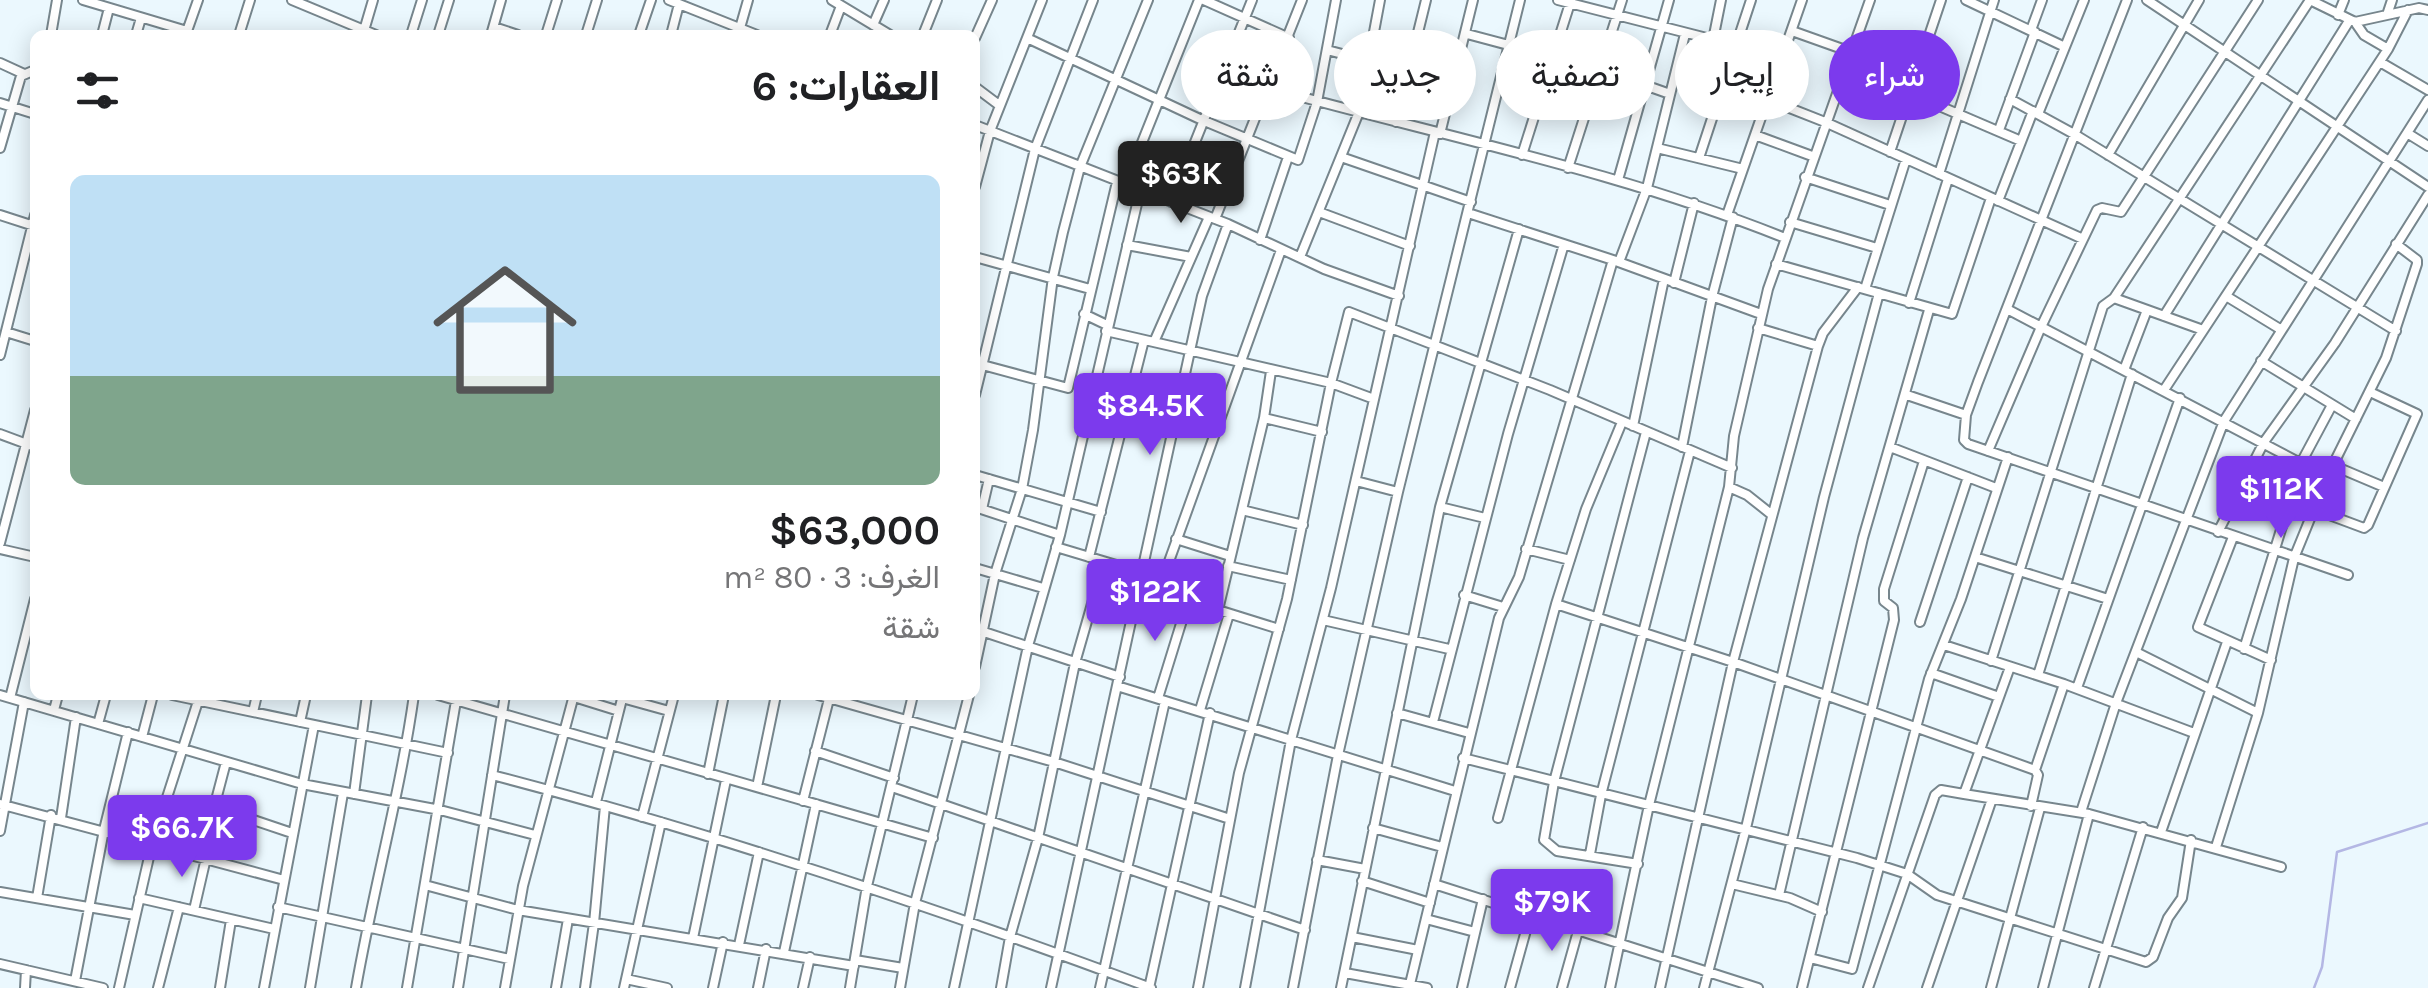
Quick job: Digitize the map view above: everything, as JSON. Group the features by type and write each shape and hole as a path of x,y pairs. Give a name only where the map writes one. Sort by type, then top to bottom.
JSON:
{"street":[{"path":"52,30 57,0"},
{"path":"83,0 177,30"},
{"path":"187,30 198,0"},
{"path":"241,30 250,0"},
{"path":"292,0 358,30"},
{"path":"318,11 322,0"},
{"path":"365,30 373,0"},
{"path":"413,30 422,0"},
{"path":"440,30 449,0"},
{"path":"493,30 500,0"},
{"path":"548,30 557,0"},
{"path":"587,30 596,0"},
{"path":"641,30 651,0"},
{"path":"740,28 748,0"},
{"path":"874,25 884,0"},
{"path":"925,30 937,0"},
{"path":"979,30 992,0"},
{"path":"980,168 999,105 1042,0"},
{"path":"980,360 1035,149 1093,0"},
{"path":"980,626 1022,489 1034,430 1052,277 1080,167 1148,0"},
{"path":"980,364 1068,388 1090,289 1121,183 1201,0 1271,30"},
{"path":"1240,30 1252,0"},
{"path":"1292,30 1302,0"},
{"path":"1171,202 1202,120 1288,157 1300,158 1317,102 1336,0"},
{"path":"1375,30 1380,0"},
{"path":"1396,122 1426,0"},
{"path":"1468,30 1473,0"},
{"path":"1513,30 1520,0"},
{"path":"1558,0 1675,31"},
{"path":"1614,30 1622,0"},
{"path":"1655,53 1670,0"},
{"path":"1715,30 1722,0"},
{"path":"1743,30 1751,0"},
{"path":"1793,30 1802,0"},
{"path":"1859,30 1870,0"},
{"path":"1930,30 1940,0"},
{"path":"1966,0 2065,47"},
{"path":"1960,109 1994,0"},
{"path":"1999,130 2042,0"},
{"path":"1776,264 1948,315 1955,311 1994,200 2084,0"},
{"path":"2127,0 1966,415 1965,442 2348,575"},
{"path":"2148,0 2428,187"},
{"path":"2108,155 2198,0"},
{"path":"1988,451 2097,210 2120,214 2258,0"},
{"path":"1991,661 2103,306 2114,298 2310,0 2352,21 2364,35 2388,49"},
{"path":"2338,15 2344,0"},
{"path":"2387,16 2392,0"},
{"path":"671,30 674,2 745,30"},
{"path":"831,30 836,2 882,30"},
{"path":"1562,30 1571,2"},
{"path":"103,30 109,8"},
{"path":"2164,316 2352,21 2420,8 2428,10"},
{"path":"2164,390 2380,62 2408,10"},
{"path":"138,30 142,18"},
{"path":"718,30 720,20"},
{"path":"1027,38 1181,109"},
{"path":"1326,50 1334,52"},
{"path":"2380,62 2428,90"},
{"path":"0,63 24,74 30,72"},
{"path":"0,148 24,74"},
{"path":"1410,984 1462,758 1503,608 1519,577 1616,261 1648,188 1675,75"},
{"path":"1655,89 1670,94"},
{"path":"980,91 999,105"},
{"path":"1293,988 1316,860 1366,630 1496,99"},
{"path":"2010,99 2144,176 2396,331"},
{"path":"2043,988 2116,704 2224,421 2428,100"},
{"path":"1314,101 1334,106"},
{"path":"0,103 30,113"},
{"path":"1610,988 1649,805 1729,487 1734,436 1758,328 1829,109"},
{"path":"1960,112 2021,141"},
{"path":"1809,116 2083,240"},
{"path":"1154,342 1256,120"},
{"path":"1300,257 1356,120"},
{"path":"1389,120 1648,188 1785,238"},
{"path":"1245,988 1291,740 1441,120"},
{"path":"1522,156 1534,120"},
{"path":"1568,168 1585,120"},
{"path":"1618,180 1636,120"},
{"path":"1698,158 1712,120"},
{"path":"1590,854 1601,794 1686,449 1730,216 1761,120"},
{"path":"1890,152 1900,120"},
{"path":"1910,303 1957,120"},
{"path":"980,127 1399,296"},
{"path":"2408,133 2428,146"},
{"path":"1756,136 1812,156"},
{"path":"1657,148 1744,169"},
{"path":"1260,240 1288,157"},
{"path":"1342,157 1471,202"},
{"path":"1660,988 1734,662 1818,346 1824,333 1862,288 1906,159"},
{"path":"1805,178 1890,206"},
{"path":"954,988 1028,646 1060,534 1140,190"},
{"path":"2218,532 2264,442 2428,195"},
{"path":"1674,282 1694,203"},
{"path":"1320,212 1410,246"},
{"path":"1468,213 1762,314"},
{"path":"0,216 30,225"},
{"path":"1790,222 1878,248"},
{"path":"1051,988 1204,290 1228,224"},
{"path":"1341,988 1440,507 1518,229"},
{"path":"0,355 30,241"},
{"path":"1433,722 1449,649 1564,244"},
{"path":"2216,847 2258,713 2294,558 2326,477 2396,331 2418,264 2396,244"},
{"path":"1127,245 1191,257"},
{"path":"1158,592 1281,250"},
{"path":"980,259 1090,289"},
{"path":"1633,426 1664,279"},
{"path":"1704,988 1879,293"},
{"path":"2226,296 2280,328"},
{"path":"2114,298 2203,330"},
{"path":"1779,895 1863,538 1929,310"},
{"path":"2007,310 2326,477"},
{"path":"2038,675 2098,490 2148,310"},
{"path":"1198,988 1230,819 1291,580 1330,383 1349,312 1732,468"},
{"path":"1084,314 1106,328 1144,340 1330,383 1374,398"},
{"path":"1758,328 1818,346"},
{"path":"6,332 30,339"},
{"path":"1090,557 1144,340"},
{"path":"2261,361 2356,418"},
{"path":"1218,610 1272,371"},
{"path":"2313,509 2366,528 2418,414 2370,392"},
{"path":"1907,395 1966,415"},
{"path":"2077,688 2180,398"},
{"path":"2244,649 2292,498 2332,404"},
{"path":"1264,418 1322,432"},
{"path":"1498,818 1556,604 1586,509 1622,422"},
{"path":"1638,864 1557,851 1544,840 1554,782 1646,432"},
{"path":"0,434 30,446 0,546 30,555"},
{"path":"1890,447 1996,488"},
{"path":"1852,969 1931,673 2008,458"},
{"path":"1802,988 1895,612 1884,602 1884,589 1924,460"},
{"path":"2332,466 2384,488"},
{"path":"980,476 1101,512"},
{"path":"1920,622 1968,477"},
{"path":"980,505 989,479"},
{"path":"1356,481 1398,492"},
{"path":"1729,487 1747,495 1771,514"},
{"path":"1440,507 1485,518"},
{"path":"980,508 1060,534"},
{"path":"1242,510 1303,525"},
{"path":"2234,537 2198,625 2270,660"},
{"path":"1176,539 1291,580"},
{"path":"1056,548 1143,573"},
{"path":"1526,549 1570,560"},
{"path":"1975,557 2108,599"},
{"path":"1000,988 1038,838 1075,662 1104,562"},
{"path":"980,570 1044,588"},
{"path":"1141,586 1279,629"},
{"path":"1464,595 1503,608"},
{"path":"1100,988 1145,791 1161,699 1188,601"},
{"path":"1556,604 1872,710 2038,773 2036,807 1992,988"},
{"path":"492,774 867,886 1150,988 1190,806 1205,712 1229,614"},
{"path":"10,698 30,619"},
{"path":"1323,620 1449,649"},
{"path":"980,630 1075,662 1161,699 1455,791"},
{"path":"2161,832 2227,642"},
{"path":"1944,645 2077,688 2194,732"},
{"path":"2136,652 2258,713"},
{"path":"1964,794 2010,667"},
{"path":"1931,673 1998,697"},
{"path":"2034,770 2064,684"},
{"path":"0,695 302,784 440,810 536,835"},
{"path":"54,710 57,700"},
{"path":"98,724 105,700"},
{"path":"142,736 152,700"},
{"path":"119,988 152,844 198,700"},
{"path":"207,700 448,753"},
{"path":"253,712 256,700"},
{"path":"300,722 305,700"},
{"path":"354,794 367,700"},
{"path":"356,988 413,700"},
{"path":"407,988 457,700"},
{"path":"463,700 933,838"},
{"path":"458,988 504,700"},
{"path":"505,988 518,910 573,700"},
{"path":"586,700 618,711"},
{"path":"585,988 594,923 600,804 621,700"},
{"path":"635,700 669,711"},
{"path":"642,817 672,700"},
{"path":"708,774 723,700"},
{"path":"757,788 775,700"},
{"path":"803,801 829,700"},
{"path":"840,700 1054,762 1230,819"},
{"path":"850,988 867,886 912,700"},
{"path":"900,988 916,903 968,700"},
{"path":"0,830 24,702"},
{"path":"1397,713 1469,733"},
{"path":"37,898 76,717"},
{"path":"264,988 314,725"},
{"path":"80,984 88,907 128,732"},
{"path":"815,751 942,803 1305,930"},
{"path":"1462,758 1746,828 1881,866 1907,874 1928,890 1958,902 2146,962 2182,898 2192,840"},
{"path":"194,910 226,762"},
{"path":"692,938 726,780"},
{"path":"1868,988 1935,795 1941,790 2085,813 2281,866"},
{"path":"310,988 343,793"},
{"path":"1927,988 1992,798"},
{"path":"2,804 284,880"},
{"path":"784,952 816,804"},
{"path":"214,807 292,833"},
{"path":"661,822 625,984 667,988"},
{"path":"2094,988 2142,827"},
{"path":"1372,828 1442,846"},
{"path":"739,945 759,852"},
{"path":"1316,860 1365,869"},
{"path":"1362,881 1430,902"},
{"path":"1434,884 1755,987"},
{"path":"1732,884 1779,895 1822,912"},
{"path":"425,885 568,920 903,968"},
{"path":"0,892 136,915"},
{"path":"140,898 274,929"},
{"path":"1462,988 1484,899"},
{"path":"158,988 178,907"},
{"path":"278,907 509,959"},
{"path":"1510,988 1530,916"},
{"path":"220,988 231,920"},
{"path":"556,988 568,920"},
{"path":"1426,920 1476,932"},
{"path":"1562,988 1578,931"},
{"path":"1352,937 1418,950"},
{"path":"713,988 723,942"},
{"path":"758,988 766,949"},
{"path":"804,988 810,957"},
{"path":"1810,958 1872,975"},
{"path":"0,964 104,988"},
{"path":"25,988 26,970"},
{"path":"1345,972 1395,985 1427,988"}],"waterway":[{"path":"2314,988 2322,967 2337,852 2428,823"}]}
